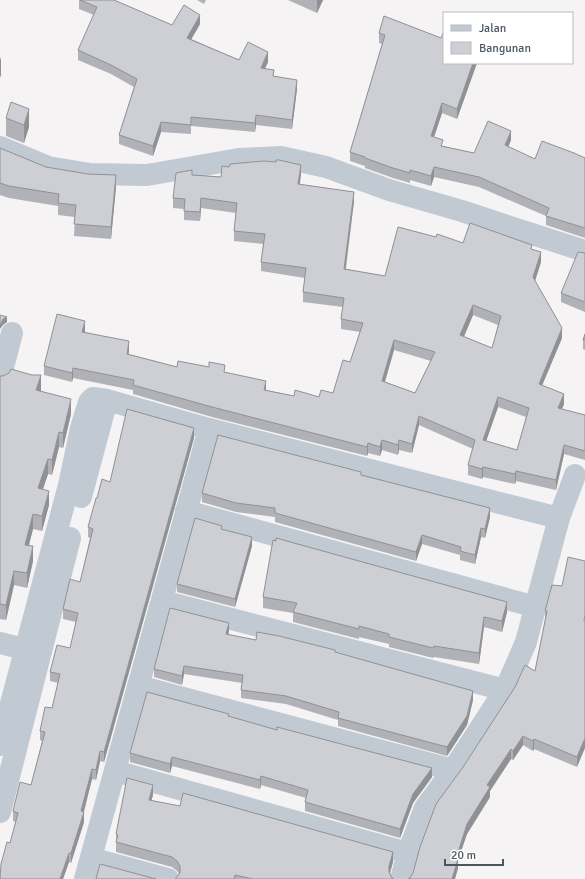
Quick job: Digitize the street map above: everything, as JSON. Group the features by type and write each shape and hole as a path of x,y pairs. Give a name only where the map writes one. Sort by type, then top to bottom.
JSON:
{"street":[{"path":"0,147 48,167 90,174 147,175 239,159 280,158 326,167 389,190 462,211 585,251"},
{"path":"0,379 3,356 12,333"},
{"path":"0,812 69,485 89,402 93,398 106,400 209,429 559,518"},
{"path":"85,879 209,429"},
{"path":"401,879 408,853 424,808 453,770 505,690 526,642 559,518 575,475"},
{"path":"186,511 536,607"},
{"path":"162,601 505,690"},
{"path":"0,643 33,652"},
{"path":"0,745 33,652"},
{"path":"138,686 453,770"},
{"path":"115,771 408,853"},
{"path":"91,858 168,879"}],"building":[{"path":"80,0 114,0 172,25 184,5 200,15 187,38 239,60 248,42 268,52 261,68 274,70 273,76 297,80 292,120 256,115 255,123 191,117 191,125 161,122 153,146 119,135 137,79 78,50 97,7"},
{"path":"384,16 441,38 443,33 443,64 473,64 457,109 442,103 431,136 443,140 441,146 474,153 488,121 511,131 505,145 535,159 542,141 585,158 585,228 546,216 549,208 479,177 434,167 431,176 410,170 410,173 350,152 385,35 379,33"},
{"path":"11,102 29,109 24,125 6,118"},
{"path":"0,148 46,167 88,174 116,175 111,227 74,224 76,205 58,203 59,194 9,186 0,183"},
{"path":"276,160 279,160 301,165 298,184 354,192 344,269 385,276 398,227 436,237 437,234 463,243 470,223 532,245 531,249 541,252 533,277 562,328 539,384 564,394 558,408 585,415 585,451 564,445 556,480 516,471 515,474 483,467 482,469 468,465 475,440 419,416 412,444 399,440 398,445 382,440 380,447 368,443 367,447 133,385 134,380 73,368 72,373 44,366 57,314 85,321 82,332 129,341 127,354 177,367 178,361 209,367 209,362 225,365 224,372 266,381 264,390 294,396 295,390 319,397 321,390 333,393 343,360 350,362 363,323 341,319 344,298 303,292 306,268 261,262 265,234 234,231 237,203 201,198 200,212 184,211 185,199 173,198 176,173 192,170 192,175 221,177 222,166 229,167 230,164 264,161 276,162","holes":["473,305 501,316 492,348 460,335","394,340 435,352 415,393 382,381","498,397 529,408 517,450 483,440"]},
{"path":"578,252 585,253 585,302 561,293"},
{"path":"0,315 7,317 3,319 0,325"},
{"path":"11,369 32,375 41,375 36,390 71,399 63,433 59,432 52,460 48,459 38,488 49,491 42,516 33,514 25,545 33,546 27,573 14,571 6,605 0,604 0,376 9,373"},
{"path":"127,409 194,428 104,752 100,751 96,770 92,769 81,811 84,812 71,853 69,853 60,879 0,879 1,864 7,842 10,843 18,813 13,811 20,782 31,785 45,732 40,731 45,707 52,708 60,674 50,672 57,645 70,648 78,613 63,609 70,579 80,582 93,529 88,527 102,479 110,482"},
{"path":"218,435 361,472 361,475 490,508 485,529 481,528 475,555 460,551 461,547 422,535 416,552 275,513 275,508 236,503 202,493"},
{"path":"195,518 222,526 221,529 252,537 235,599 177,584"},
{"path":"276,538 507,602 502,621 484,617 479,653 434,646 433,648 389,637 389,634 359,626 359,629 293,612 297,603 263,597 273,540 276,541"},
{"path":"568,557 585,561 585,738 577,757 523,736 513,751 511,749 487,785 490,787 467,824 456,859 458,859 452,879 408,879 413,873 420,847 436,804 463,767 515,687 525,665 535,671 547,611 545,611 552,585 562,586"},
{"path":"170,608 229,623 226,634 256,640 257,632 279,636 335,650 335,652 473,691 467,716 447,747 338,718 339,712 286,696 241,690 243,675 184,666 182,676 154,669"},
{"path":"147,692 229,714 228,716 277,730 277,727 432,768 413,794 400,829 305,802 308,790 261,776 260,780 172,757 170,764 130,753"},
{"path":"127,778 153,785 149,800 180,806 183,793 393,852 389,872 394,879 253,879 235,875 234,879 175,879 180,873 180,866 172,857 116,842 118,835 116,834"},
{"path":"100,864 156,879 96,879"}]}
